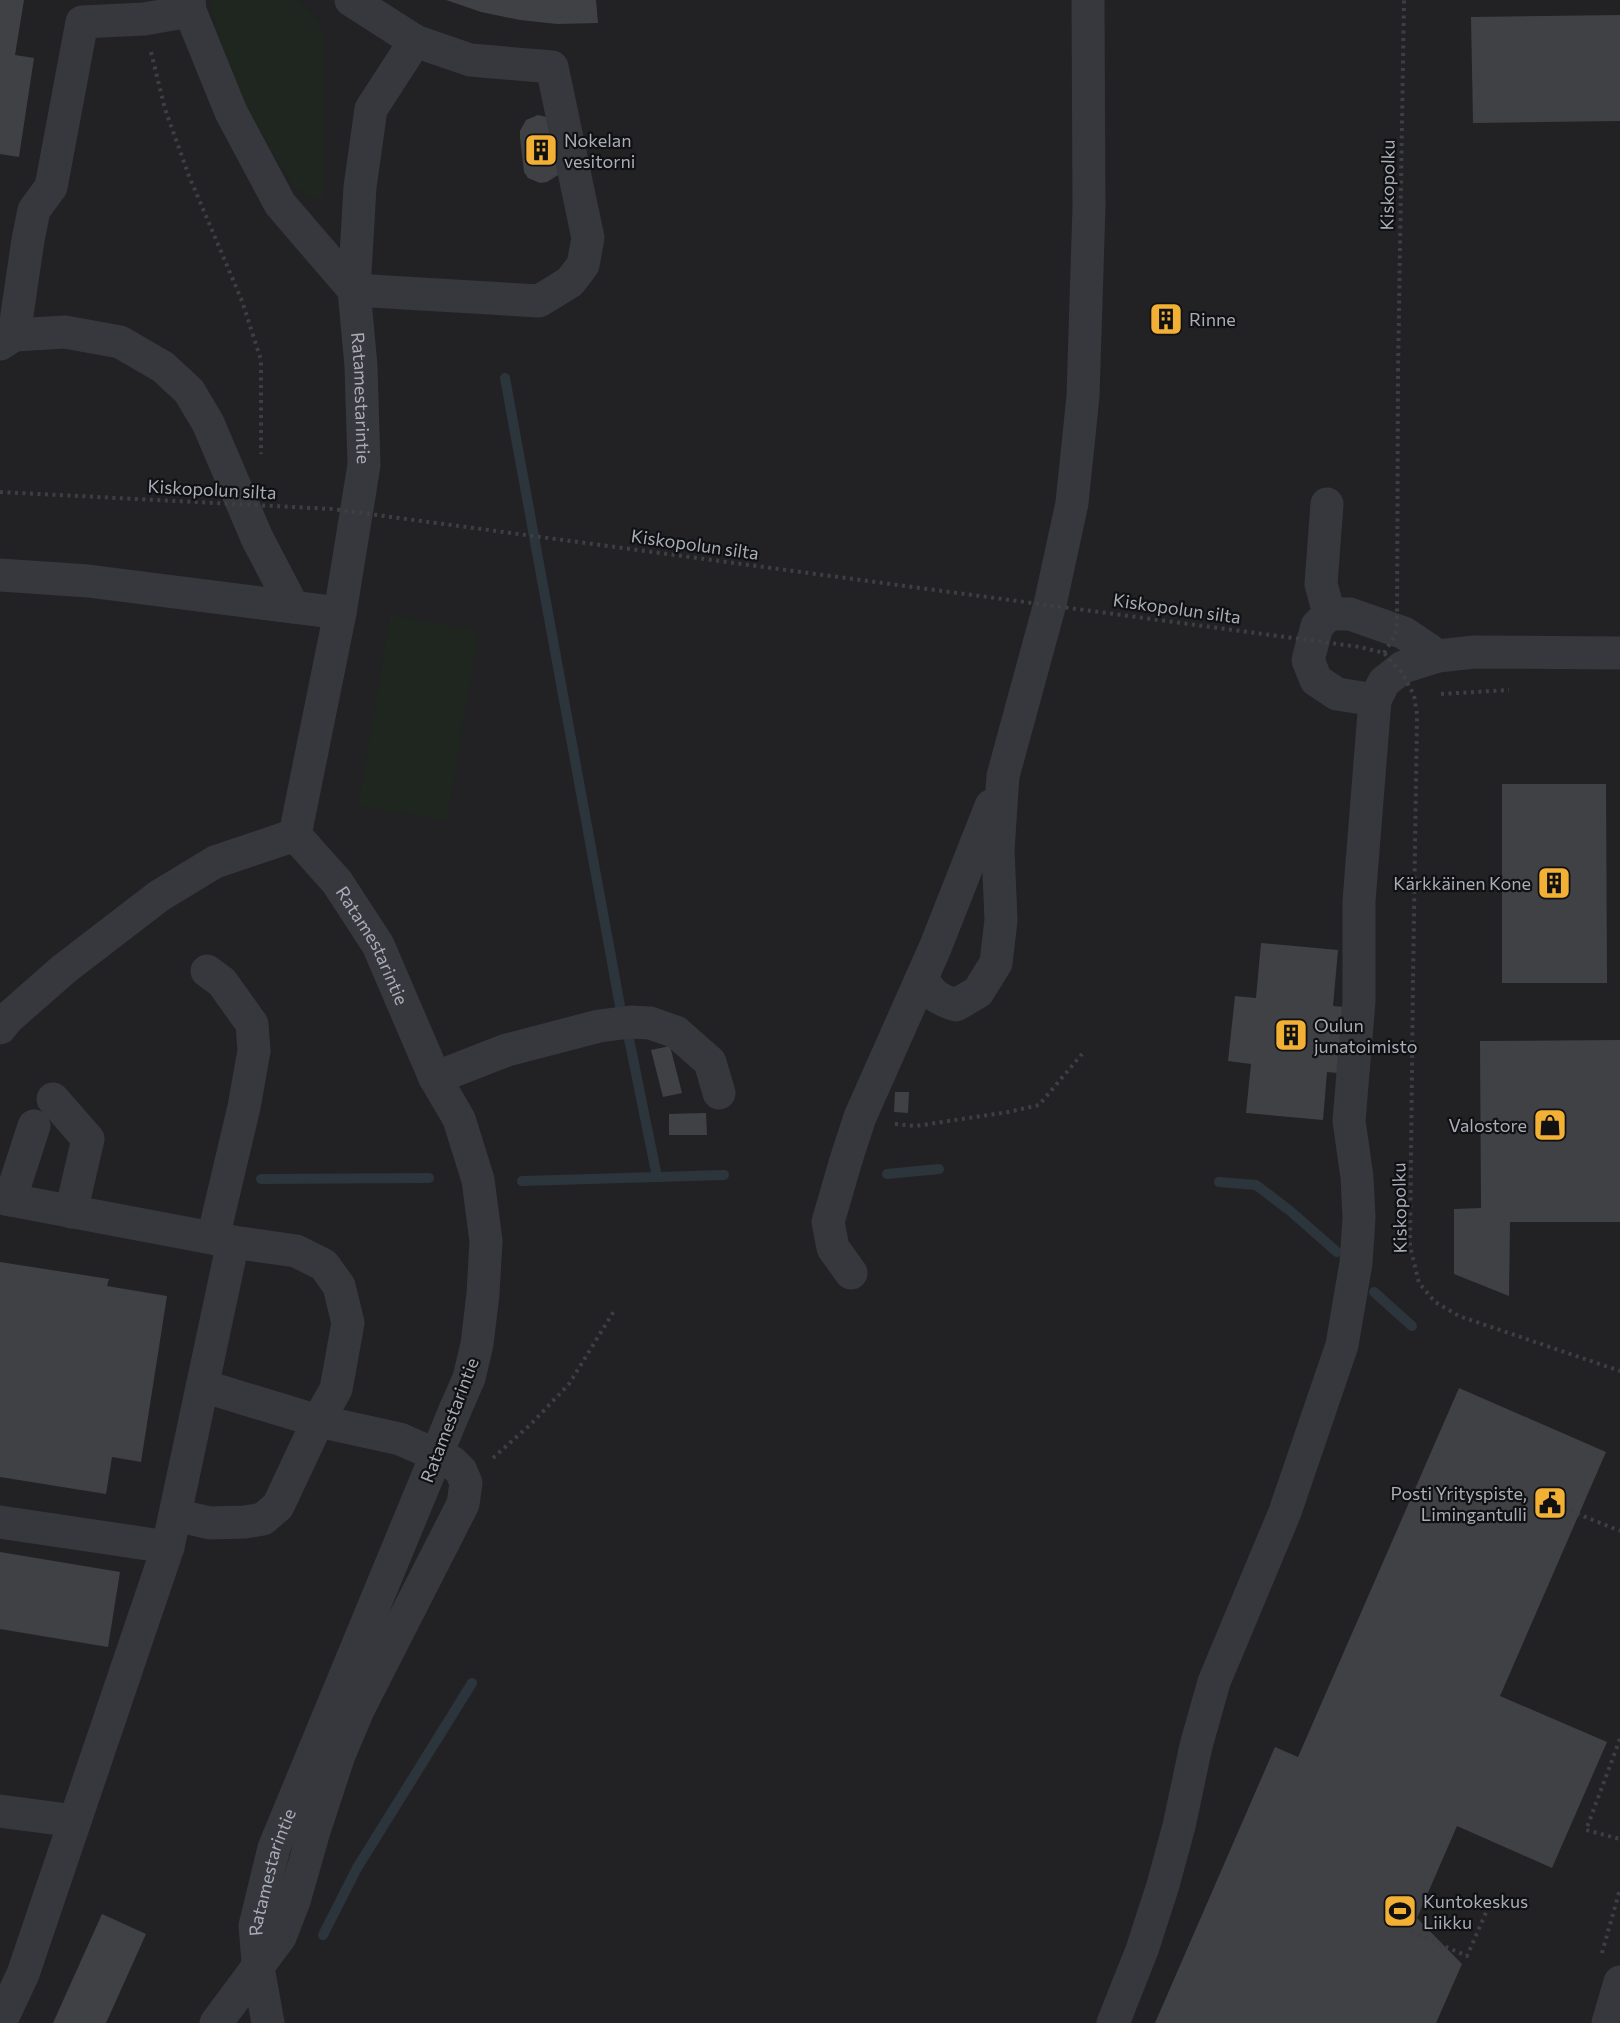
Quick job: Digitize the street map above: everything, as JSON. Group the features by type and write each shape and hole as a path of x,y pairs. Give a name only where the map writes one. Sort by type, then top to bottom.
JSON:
{"street":[{"path":"293,607 257,538 208,423 189,391 163,367 120,342 64,332 7,340 34,210 51,187 82,22 144,19 190,6 231,112 280,204 354,291 539,301 570,282 583,265 588,238 552,67 471,60 415,41 351,0"},
{"path":"851,1273 833,1248 828,1222 860,1117 922,978 1003,776 1051,600 1072,503 1083,396 1089,207 1088,0"},
{"name":"Ratamestarintie","path":"268,2023 259,1973 255,1926 274,1848 469,1378 477,1344 486,1241 478,1180 459,1119 435,1078 378,945 337,882 295,835 340,613 364,465 354,291 360,187 371,110 415,41"},
{"path":"1327,504 1321,585 1329,615"},
{"path":"0,575 88,581 340,613"},
{"path":"1375,699 1337,694 1316,680 1308,660 1317,626 1329,615 1350,614 1404,633 1438,656"},
{"path":"1113,2023 1142,1950 1163,1885 1179,1826 1196,1746 1214,1682 1285,1512 1342,1346 1356,1263 1359,1218 1357,1177 1349,1121 1359,1001 1359,901 1375,699 1384,682 1403,667 1438,656 1473,652 1620,653"},
{"path":"922,978 931,994 942,1001 956,1005 978,992 996,963 1001,920 998,850 1003,776"},
{"path":"0,1028 7,1019 64,969 159,896 215,862 295,835"},
{"path":"0,2023 23,1974 168,1547 203,1386 223,1240 254,1051 252,1024 222,982 207,971"},
{"path":"435,1078 507,1050 599,1026 631,1022 650,1023 676,1032 710,1062 719,1093"},
{"path":"53,1099 88,1139 71,1212"},
{"path":"34,1126 5,1199 223,1240 296,1251 324,1265 339,1286 348,1323 336,1389 318,1421 278,1506 263,1518 245,1522 210,1523 175,1515"},
{"path":"203,1386 318,1421 400,1440 452,1462 461,1471 466,1483 463,1504 358,1710 343,1746 314,1831 294,1901 280,1937 216,2023"},
{"path":"0,1522 168,1547"},
{"path":"0,1810 75,1821"},
{"path":"1608,2023 1620,1982"}],"path":[{"name":"Kiskopolku","path":"1384,653 1395,636 1397,623 1398,371 1404,0"},
{"path":"144,19 165,109 189,176 242,301 261,360 261,453"},
{"name":"Kiskopolun silta","path":"0,492 332,509 1360,646 1384,653"},
{"path":"1384,653 1402,673 1414,696 1425,695"},
{"path":"1436,694 1516,689"},
{"name":"Kiskopolku","path":"1414,696 1417,714 1410,1246 1419,1283 1435,1302 1460,1316 1620,1371"},
{"path":"860,1117 876,1123 916,1126 1039,1105 1082,1054"},
{"path":"466,1483 532,1423 569,1384 614,1311"},
{"path":"1556,1505 1620,1531"},
{"path":"1620,1739 1586,1830 1620,1839"},
{"path":"1411,1932 1467,1956 1491,1901"}],"shaded area":[{"path":"0,0 1620,0 1620,2023 0,2023"},
{"path":"210,0 299,0 322,27 324,35 324,193 321,199 315,200 295,189 245,105 219,38"},
{"path":"390,615 479,631 447,821 358,806"}],"building":[{"path":"0,0 24,0 15,55 34,58 19,157 0,154"},
{"path":"446,0 596,0 598,23 557,24 520,20 481,12"},
{"path":"1620,15 1620,121 1473,123 1471,17"},
{"name":"Nokelan vesitorni","path":"538,115 550,118 558,175 547,182 540,183 528,178 524,172 520,138 520,131 526,120"},
{"name":"Rinne","path":"1158,308 1175,308 1174,330 1158,329"},
{"name":"Kärkkäinen Kone","path":"1502,784 1606,784 1607,983 1502,983"},
{"name":"Oulun junatoimisto","path":"1261,943 1338,950 1333,1006 1355,1008 1348,1074 1327,1072 1323,1120 1246,1113 1251,1064 1228,1061 1235,996 1256,998"},
{"name":"Valostore","path":"1620,1040 1620,1222 1510,1222 1509,1296 1454,1274 1454,1209 1481,1208 1480,1041"},
{"path":"670,1046 682,1093 663,1097 651,1050"},
{"path":"895,1092 909,1092 908,1113 894,1112"},
{"path":"706,1113 707,1135 669,1135 669,1114"},
{"path":"0,1262 109,1279 107,1286 167,1296 141,1462 112,1457 106,1494 0,1477"},
{"path":"1459,1388 1606,1452 1500,1696 1607,1742 1552,1868 1457,1826 1417,1918 1462,1964 1436,2023 1155,2023 1275,1747 1298,1757"},
{"path":"0,1552 120,1572 108,1647 0,1629"},
{"path":"102,1914 146,1934 106,2023 53,2023"}],"waterway":[{"path":"505,378 620,1006"},
{"path":"628,1034 657,1177"},
{"path":"887,1174 939,1169"},
{"path":"522,1181 724,1175"},
{"path":"261,1179 429,1178"},
{"path":"1219,1182 1256,1185 1337,1252"},
{"path":"1374,1292 1412,1326"},
{"path":"323,1935 357,1868 472,1683"}],"place":[{"name":"Nokelan vesitorni","path":"541,150"},
{"name":"Rinne","path":"1166,319"},
{"name":"Kärkkäinen Kone","path":"1554,883"},
{"name":"Oulun junatoimisto","path":"1291,1035"},
{"name":"Valostore","path":"1550,1125"},
{"name":"Posti Yrityspiste, Limingantulli","path":"1550,1503"},
{"name":"Kuntokeskus Liikku","path":"1400,1911"}]}
